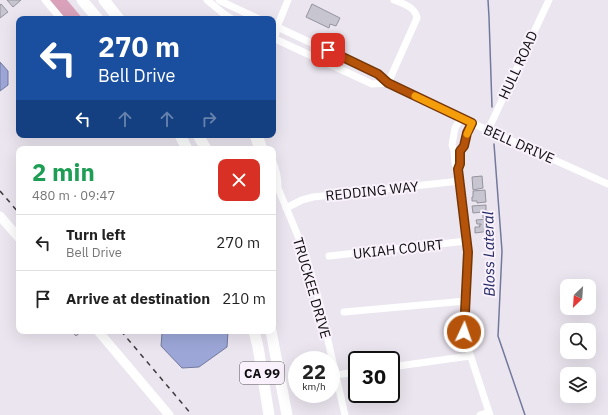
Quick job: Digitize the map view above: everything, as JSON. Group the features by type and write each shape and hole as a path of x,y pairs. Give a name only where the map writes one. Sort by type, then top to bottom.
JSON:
{"highway":[{"path":"82,0 95,16"},
{"path":"104,0 117,16"},
{"name":"CA 99","path":"255,334 270,415"},
{"name":"CA 99","path":"273,334 287,415"}],"main road":[{"path":"0,216 16,235"},
{"path":"101,334 169,415"}],"street":[{"path":"45,0 58,16"},
{"path":"207,0 228,16"},
{"path":"219,0 252,16"},
{"path":"276,24 288,0"},
{"path":"388,83 417,18 413,10 394,0"},
{"name":"HULL ROAD","path":"488,130 549,0"},
{"name":"BELL DRIVE","path":"276,29 378,74 388,83 461,118 608,184"},
{"name":"BELL DRIVE","path":"276,41 372,84 388,83"},
{"path":"457,151 452,145 455,128 461,118"},
{"path":"472,123 467,133 464,146 457,151 455,164 458,169 460,181 468,252 464,332 470,356 490,413 480,415"},
{"name":"REDDING WAY","path":"286,208 302,200 313,197 460,181"},
{"name":"TRUCKEE DRIVE","path":"276,188 305,253 319,301 330,351"},
{"name":"UKIAH COURT","path":"329,256 467,242"},
{"path":"344,312 466,301"},
{"path":"400,366 470,356"},
{"name":"TRUCKEE DRIVE","path":"340,393 345,415"}],"shaded area":[{"path":"50,0 67,0 80,16 63,16"}],"water":[{"path":"0,62 8,71 8,85 0,91"},
{"path":"162,334 228,334 227,347 199,367 182,368 161,346"}],"building":[{"path":"7,0 21,0 13,7"},
{"path":"1,4 8,12 0,18 0,5"},
{"path":"312,4 340,18 336,26 330,24 329,28 306,17"},
{"path":"482,176 483,188 473,190 472,177"},
{"path":"485,190 486,202 477,203 477,201 472,201 473,191"},
{"path":"486,205 486,211 488,211 489,217 483,218 483,212 473,213 472,206"},
{"path":"489,219 490,231 475,233 475,227 480,227 479,225 481,225 477,224 476,220"}],"waterway":[{"name":"Bloss Lateral","path":"488,0 492,107"},
{"name":"Bloss Lateral","path":"494,144 502,251 498,336 525,415"}],"railway":[{"path":"0,191 16,210"},
{"path":"124,334 192,415"}],"slow traffic":[{"path":"415,96 472,123 467,134"}],"route":[{"path":"328,50 378,74 388,83 472,123 467,133 464,146 460,151 460,164 458,169 468,252 464,332"}]}
